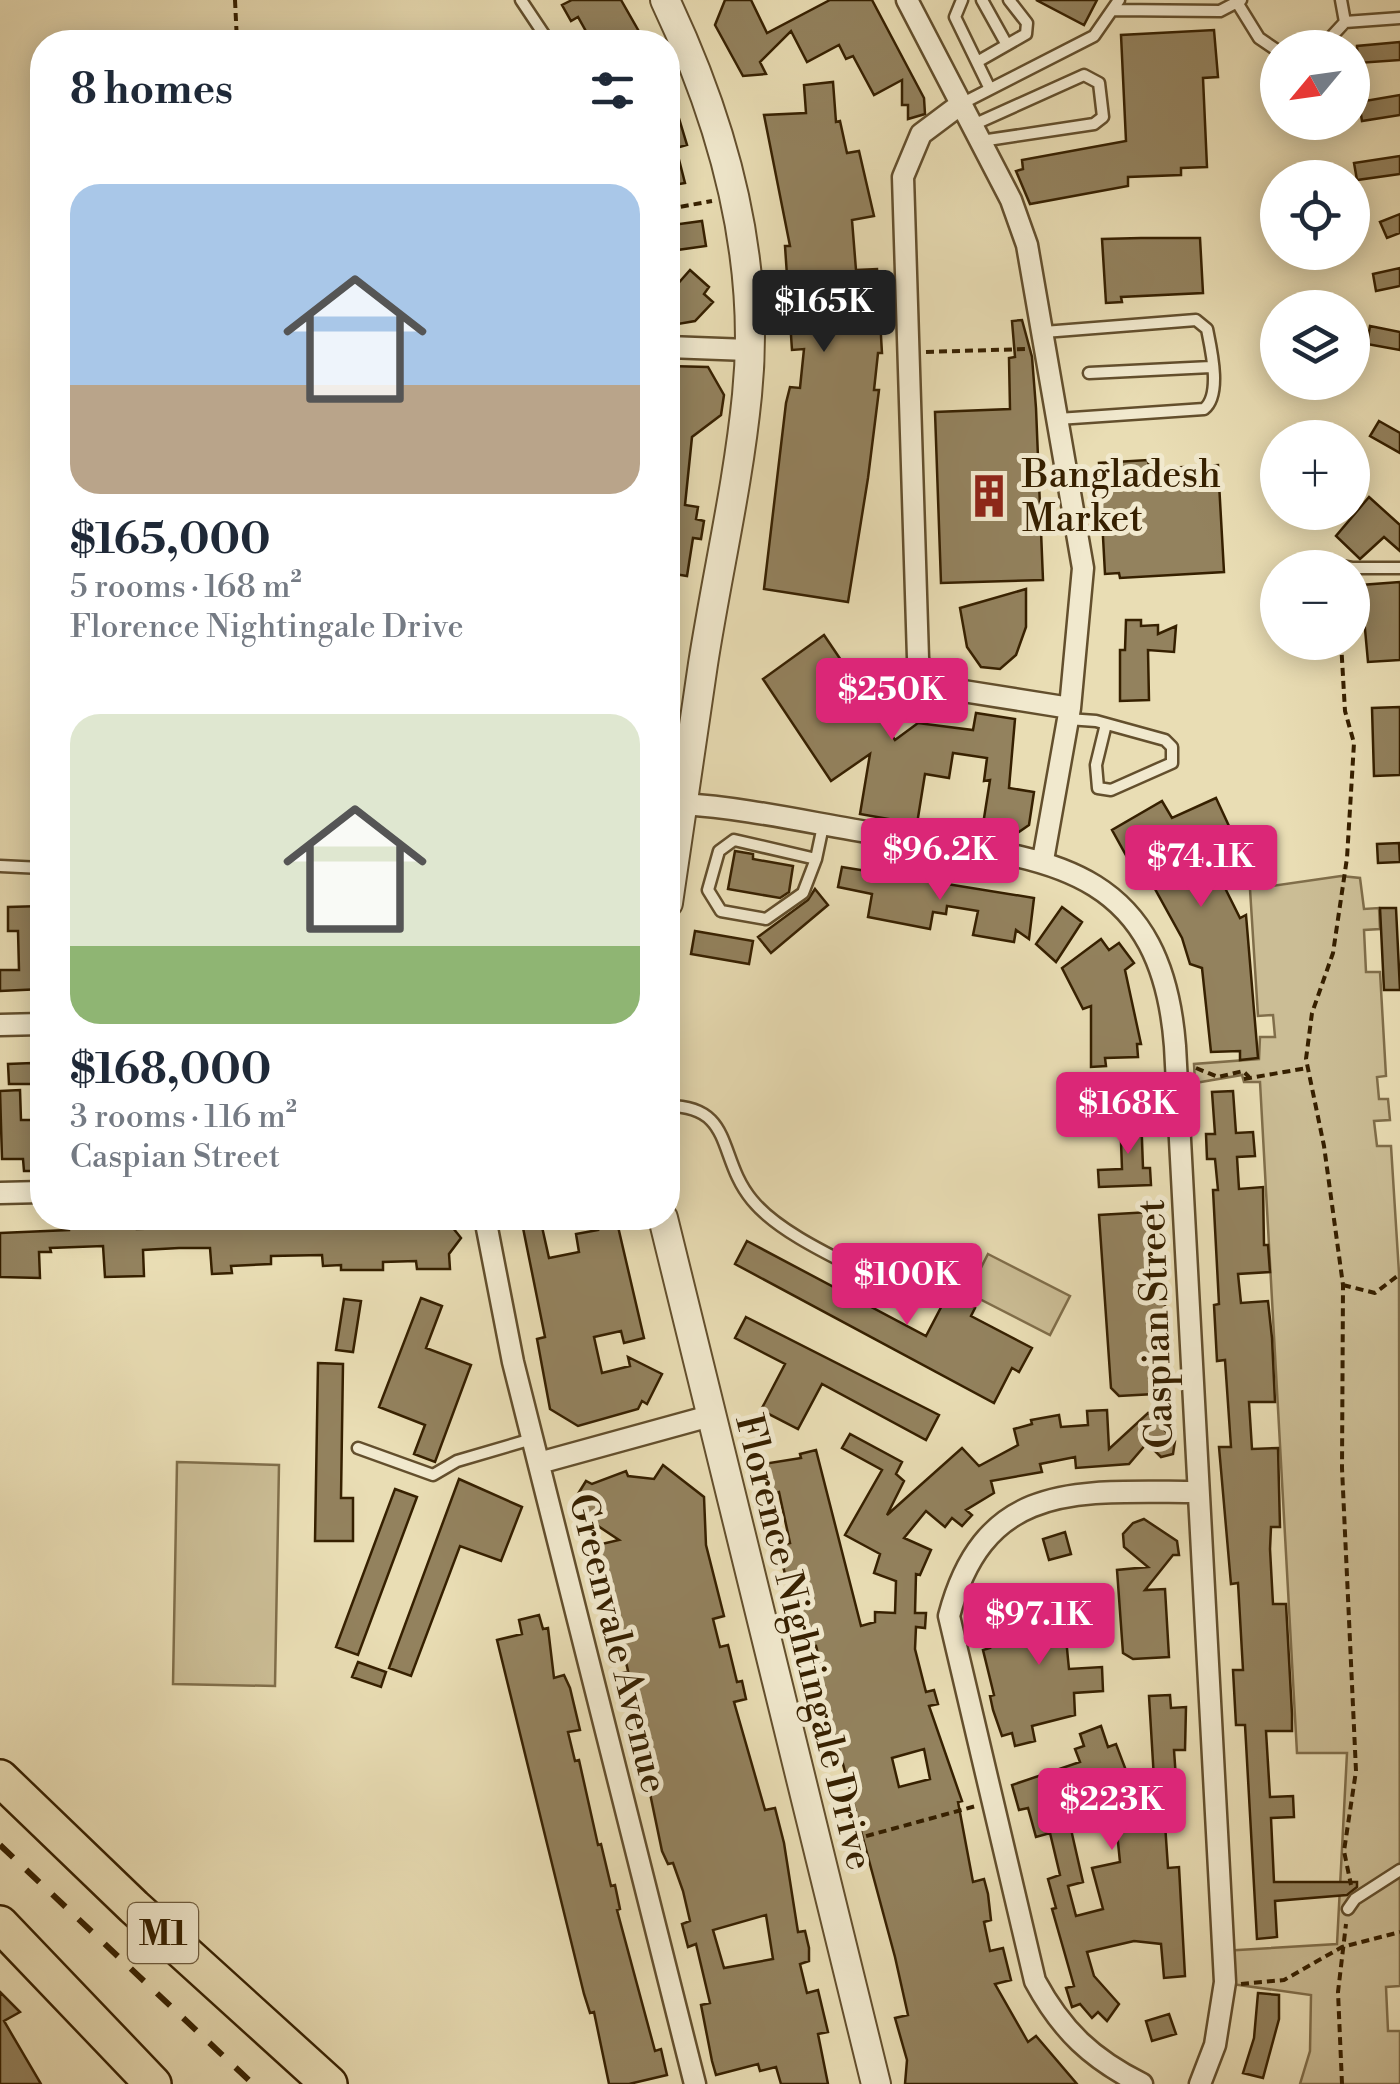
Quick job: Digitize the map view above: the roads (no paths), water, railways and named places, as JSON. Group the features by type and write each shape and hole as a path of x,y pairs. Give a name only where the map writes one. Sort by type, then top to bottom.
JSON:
{"highway":[{"name":"M1","path":"0,1778 120,1894 329,2084"},
{"path":"0,1924 153,2084"}],"street":[{"path":"665,0 678,30"},
{"path":"907,0 1011,200 1026,245 1083,568 1069,714 1043,860"},
{"path":"680,34 706,92 734,196 746,282 748,350 747,394 732,500 680,829"},
{"path":"961,104 921,134 908,157 903,178 918,658 925,676 938,688 1069,714"},
{"path":"680,347 748,350"},
{"name":"Caspian Street","path":"684,804 1043,860 1098,887 1119,906 1153,951 1172,1007 1177,1071 1225,1982 1219,2026 1200,2084"},
{"path":"0,1025 30,1024"},
{"path":"0,1193 30,1192"},
{"name":"Greenvale Avenue","path":"487,1230 498,1298 694,2084"},
{"name":"Florence Nightingale Drive","path":"666,1230 876,2084"},
{"path":"539,1463 710,1416"},
{"path":"1142,2084 1093,2057 1068,2033 1036,1981 949,1616 959,1580 974,1549 1012,1514 1038,1502 1100,1494 1197,1492"}],"lane":[{"path":"521,0 541,30"},
{"path":"962,0 956,16 990,89"},
{"path":"982,0 1008,46"},
{"path":"977,62 1021,38 1028,28 1009,0"},
{"path":"1341,0 1345,22"},
{"path":"961,104 1094,36 1116,5 1220,11 1240,2 1260,39"},
{"path":"1338,30 1345,22 1400,18"},
{"path":"1084,75 1099,83 1103,118 1094,124 977,133 1084,75"},
{"path":"1045,340 1196,320 1207,328 1213,394 1204,409 1058,419"},
{"path":"1089,372 1211,367"},
{"path":"1370,568 1400,568"},
{"path":"1069,714 1106,724 1164,740 1172,747 1172,762 1111,790 1098,788 1096,765 1106,724"},
{"path":"816,859 728,842 719,852 709,899 728,914 766,918 778,914 803,893 816,859 823,826"},
{"path":"0,866 30,867"},
{"path":"680,1107 702,1110 714,1119 740,1184 772,1220 896,1290"},
{"path":"358,1448 432,1476 457,1461 533,1439"},
{"path":"1351,1904 1400,1870"}],"railway":[{"path":"0,1845 253,2084"}],"place":[{"name":"Bangladesh Market","path":"989,496"}]}
